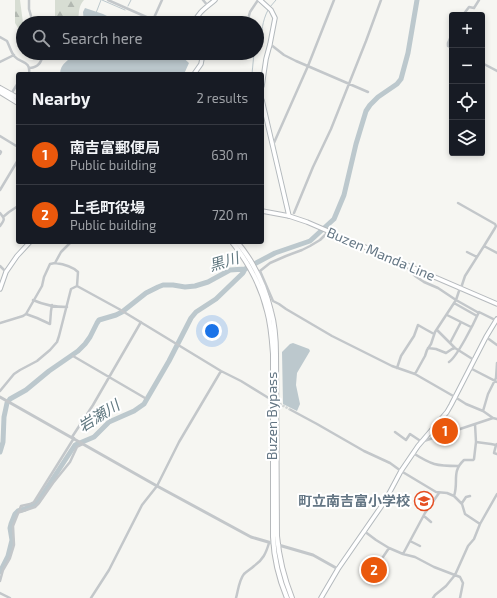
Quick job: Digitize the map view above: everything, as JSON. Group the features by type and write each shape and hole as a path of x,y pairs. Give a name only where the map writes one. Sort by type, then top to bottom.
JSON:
{"highway":[{"path":"0,88 16,97"},
{"path":"0,92 16,102"},
{"name":"Buzen Bypass","path":"234,244 247,259"},
{"name":"Buzen Bypass","path":"238,244 260,281 275,337 276,501 273,544 278,573 287,598"},
{"name":"Buzen Bypass","path":"273,544 292,598"}],"main road":[{"path":"197,16 215,0"},
{"path":"259,0 271,10 275,18 264,72"},
{"path":"195,72 201,60"},
{"path":"264,109 289,216"},
{"name":"Buzen Manda Line","path":"264,210 289,216 328,231 497,304"},
{"path":"0,289 6,272 17,256 28,244"},
{"path":"321,598 338,569 385,501 401,471 413,453 447,412 486,337 497,320"}],"street":[{"path":"28,0 31,16"},
{"path":"108,0 144,16"},
{"path":"155,16 162,0"},
{"path":"203,0 208,7"},
{"path":"249,16 250,12 259,0"},
{"path":"272,147 308,66 334,0"},
{"path":"294,212 331,129 381,0"},
{"path":"465,12 469,7 474,8 479,0"},
{"path":"0,37 7,41 14,55 1,60 0,62"},
{"path":"270,44 284,55 368,92"},
{"path":"22,60 28,64 30,72"},
{"path":"30,68 35,68 40,64 41,60"},
{"path":"485,65 497,71 497,68"},
{"path":"11,94 16,86"},
{"path":"0,136 16,145"},
{"path":"0,190 16,163"},
{"path":"415,374 431,344 434,334 456,300 465,276 496,226 496,223 458,203"},
{"path":"3,217 16,207"},
{"path":"0,213 4,220 0,226"},
{"path":"328,231 320,240 310,246 270,263 260,270 273,301 332,336 397,368 415,374 466,404 495,418"},
{"path":"55,263 61,252 68,244"},
{"path":"484,246 497,253"},
{"path":"468,252 477,257"},
{"path":"0,323 26,314 42,286 50,264 64,264 76,269 78,272 77,286"},
{"path":"0,266 6,272"},
{"path":"408,266 414,276 438,288 478,314"},
{"path":"0,391 14,374 37,361 53,347 60,336 62,322 71,289 77,286"},
{"path":"77,286 119,309 267,397"},
{"path":"33,300 40,303 67,307"},
{"path":"454,303 478,314 497,320"},
{"path":"26,314 50,324 52,305"},
{"path":"447,314 471,327"},
{"path":"449,362 451,362 458,351 478,314"},
{"path":"0,581 14,545 13,526 21,506 34,502 141,322"},
{"path":"450,343 461,322"},
{"path":"397,368 401,356 414,336 418,325 434,334"},
{"path":"437,330 458,351 474,360"},
{"path":"486,337 497,345"},
{"path":"428,348 436,349 446,354 455,348"},
{"path":"73,356 145,398"},
{"path":"483,412 488,394 496,382 497,363"},
{"path":"470,368 496,382"},
{"path":"91,598 109,570 142,505 157,486 179,442 221,371"},
{"path":"1,397 157,486 251,537 313,555 338,569"},
{"path":"291,410 364,451 390,463 436,492 447,493 454,496 462,503 465,514 480,524"},
{"path":"395,432 406,440 410,434 422,442 495,418"},
{"path":"454,496 456,489 456,471 458,466 464,460 474,459 476,442 475,424"},
{"path":"476,442 497,445 494,453 497,454"},
{"path":"19,512 30,510 39,503 70,462 77,447 83,443"},
{"path":"413,453 435,465 458,466"},
{"path":"403,554 425,513 439,493"},
{"path":"433,598 455,575 468,546 474,539 480,524 497,494"},
{"path":"462,503 466,497 470,496"},
{"path":"424,516 431,522"},
{"path":"364,530 389,548 403,554 416,557 434,567 460,577 463,583 460,598"},
{"path":"410,541 420,546"},
{"path":"236,598 244,574 254,567 273,544"},
{"path":"368,574 389,548"},
{"path":"0,593 10,598"}],"green space":[{"path":"15,0 20,0 22,16 16,16 16,25"},
{"path":"55,0 84,0 80,8 79,16 55,16"}],"shaded area":[{"path":"85,8 107,16 83,16"},
{"path":"68,60 186,60 189,63 185,72 60,72 63,64"},
{"path":"293,343 309,349 310,351 297,373 296,385 300,404 297,411 283,404 282,352"}],"waterway":[{"path":"96,13 101,0"},
{"path":"102,0 125,10"},
{"path":"128,6 131,0"},
{"path":"270,7 276,0"},
{"name":"黒川","path":"0,452 3,442 4,417 7,403 10,399 26,390 49,371 78,351 90,337 99,320 122,312 146,293 163,285 185,287 195,286 208,282 230,270 245,269 275,253 310,241 334,219 344,195 356,144 366,111 378,97 397,84 401,79 408,53 417,0"},
{"path":"264,19 268,10"},
{"path":"252,72 253,60"},
{"name":"岩瀬川","path":"0,572 8,556 12,540 10,528 15,514 18,511 37,503 75,445 94,437 109,422 134,411 144,404 169,361 191,318 196,312 216,299 243,273 245,269"}],"tunnel":[{"path":"267,397 291,410"}],"place":[{"name":"南吉富郵便局","path":"445,431"},
{"name":"町立南吉富小学校","path":"424,501"},
{"name":"上毛町役場","path":"374,570"}]}
